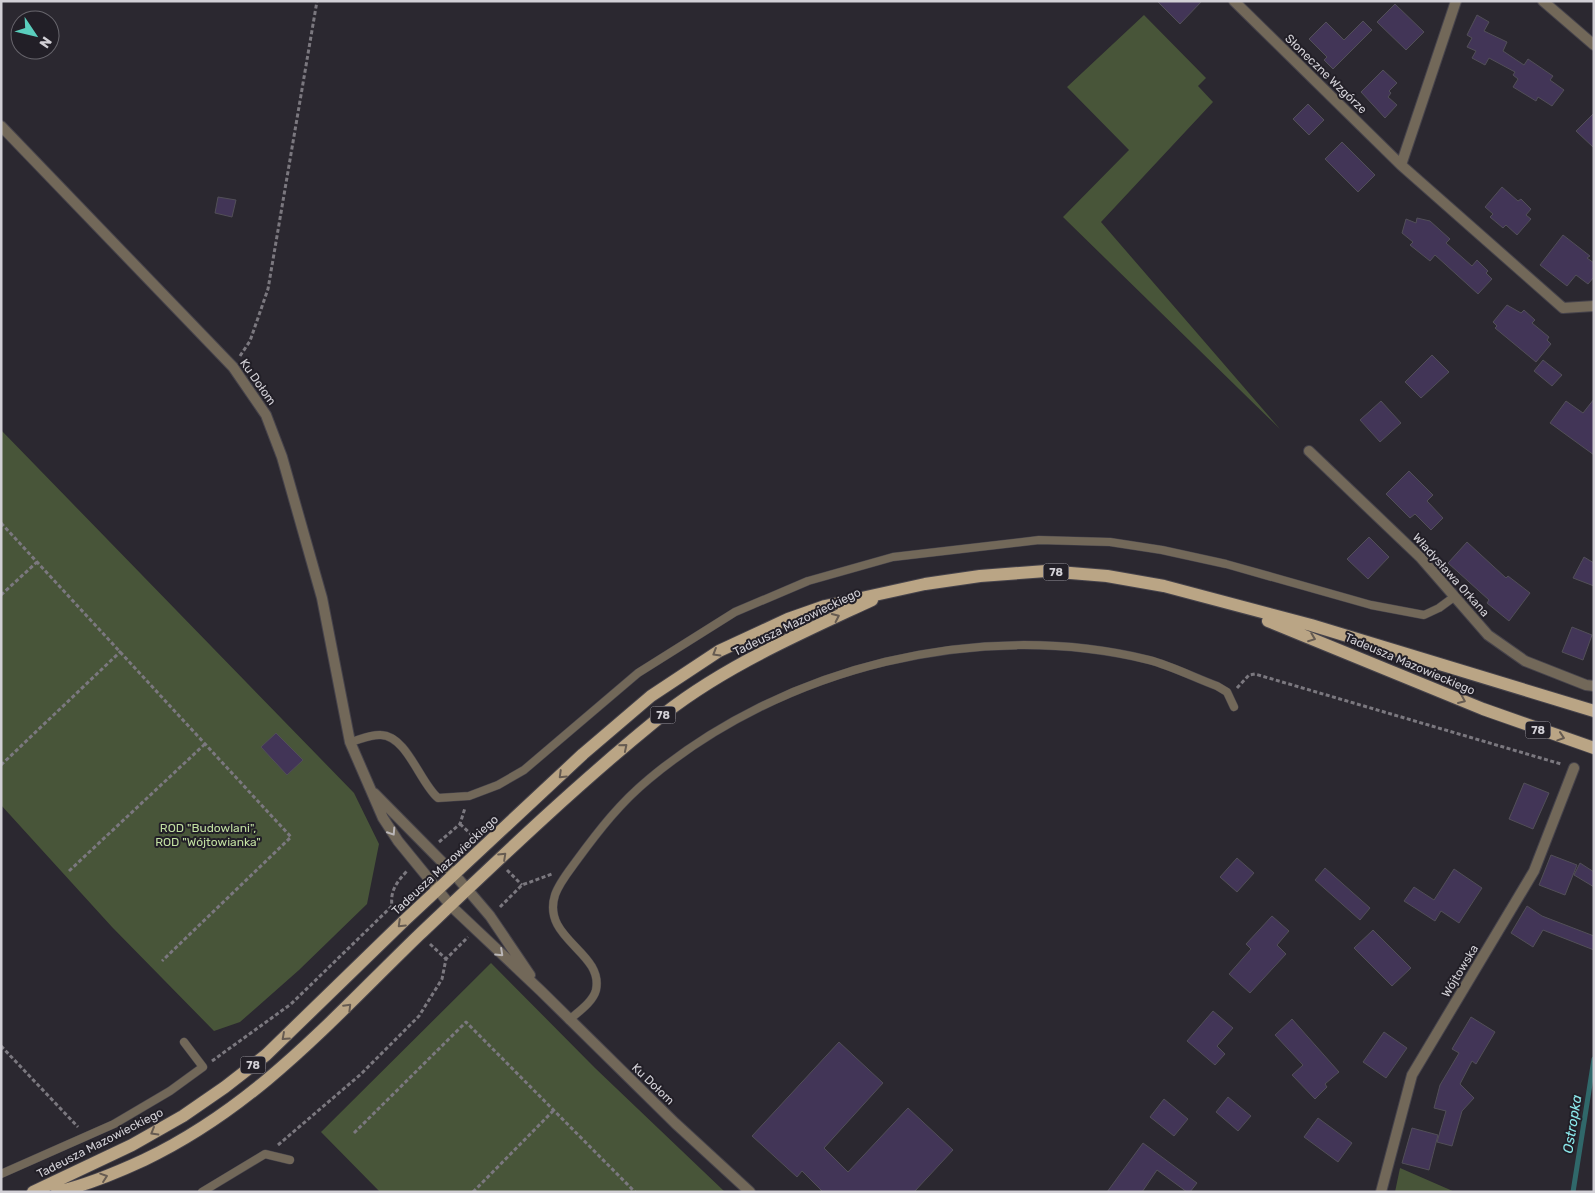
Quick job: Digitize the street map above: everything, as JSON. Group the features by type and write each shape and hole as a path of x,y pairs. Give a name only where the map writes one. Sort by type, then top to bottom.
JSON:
{"main road":[{"name":"Tadeusza Mazowieckiego","path":"33,1192 132,1145 183,1116 225,1087 266,1055 405,920 438,892 619,722 650,696 719,651 788,619 824,606 924,584 980,576 1046,571 1107,576 1164,586 1310,625 1594,711"},
{"name":"Tadeusza Mazowieckiego","path":"58,1192 118,1173 171,1147 210,1124 247,1098 325,1029 563,800 657,720 745,662 893,591"},
{"name":"Tadeusza Mazowieckiego","path":"1218,601 1382,666 1483,709 1594,748"}],"street":[{"name":"Słoneczne Wzgórze","path":"1234,1 1401,165 1563,308 1594,306"},
{"path":"1401,165 1456,1"},
{"path":"1542,1 1594,45"},
{"name":"Ku Dołom","path":"1,126 233,367 266,415 282,457 322,598 350,742 383,818 438,892 451,906 542,991 569,1020 675,1123 750,1192"},
{"name":"Władysława Orkana","path":"1309,451 1421,558 1488,635 1525,661 1586,685 1594,686"},
{"name":"Wójtowska","path":"1381,1192 1412,1075 1534,871 1574,768"},
{"name":"Ku Dołom","path":"370,789 468,890 490,916 542,991"}],"lane":[{"path":"350,742 376,735 396,740 430,791 438,798 469,796 498,785 524,770 638,673 736,612 808,581 893,556 1039,540 1110,542 1217,562 1371,605 1424,615 1440,608 1454,597"},
{"path":"569,1020 590,1001 596,990 596,976 584,956 570,943 556,924 552,909 556,894 566,874 624,800 672,760 740,718 794,692 858,668 925,654 982,647 1041,645 1094,650 1150,661 1217,686 1227,692 1234,708"},
{"path":"1,1174 114,1124 170,1091 203,1067 184,1042"},
{"path":"202,1192 265,1154 290,1160"}],"path":[{"path":"233,367 250,341 268,288 317,1"},
{"path":"1,523 291,837 162,961"},
{"path":"1,596 37,562"},
{"path":"1,765 121,651"},
{"path":"1227,692 1238,688 1249,675 1255,674 1574,768"},
{"path":"69,871 206,743"},
{"path":"430,850 460,824 469,796"},
{"path":"203,1067 261,1027 318,979 392,906 395,883 416,863"},
{"path":"490,916 522,885 545,876 566,874"},
{"path":"265,1154 276,1148 361,1074 419,1016 442,979 446,959 475,929"},
{"path":"354,1134 466,1022 635,1192"},
{"path":"1,1046 76,1124 83,1139"},
{"path":"473,1192 554,1110"}],"green space":[{"path":"1144,15 1206,78 1198,86 1213,102 1101,222 1280,429 1063,217 1129,150 1067,87"},
{"name":"ROD \"Budowlani\", ROD \"Wójtowianka\"","path":"1,430 354,793 379,844 367,904 299,970 240,1022 214,1031 112,927 1,805"},
{"path":"491,963 595,1068 725,1192 380,1192 321,1132"},
{"path":"1400,1168 1455,1192 1395,1192"}],"building":[{"path":"1157,1 1202,1 1180,24"},
{"path":"1395,4 1424,32 1406,50 1377,22"},
{"path":"1477,15 1489,22 1484,31 1507,42 1503,51 1524,65 1528,59 1553,76 1550,80 1564,90 1552,106 1538,97 1536,101 1513,87 1518,79 1513,75 1515,72 1489,58 1485,65 1472,58 1476,51 1467,47 1472,38 1467,35"},
{"path":"1363,21 1372,30 1333,69 1324,60 1327,57 1309,39 1326,22 1344,40"},
{"path":"1383,70 1397,83 1389,91 1391,93 1388,97 1397,105 1385,118 1361,92"},
{"path":"1308,104 1324,120 1309,135 1293,119"},
{"path":"1594,113 1594,148 1576,131"},
{"path":"1342,142 1375,175 1358,192 1325,159"},
{"path":"1502,187 1518,201 1521,199 1531,209 1526,215 1531,219 1517,235 1506,225 1503,228 1490,217 1493,214 1485,207"},
{"path":"218,197 236,200 232,217 215,213"},
{"path":"1417,218 1430,221 1450,239 1446,243 1472,266 1477,260 1488,271 1486,273 1492,279 1478,294 1435,255 1430,261 1410,245 1413,242 1402,233 1406,219 1416,223"},
{"path":"1563,235 1590,256 1587,258 1594,263 1594,277 1588,284 1576,275 1567,286 1540,265"},
{"path":"1507,305 1521,313 1524,310 1535,320 1532,323 1549,337 1547,340 1551,344 1536,362 1495,328 1497,326 1493,322"},
{"path":"1432,355 1449,372 1421,398 1405,382"},
{"path":"1543,360 1562,375 1552,386 1534,371"},
{"path":"1594,399 1594,455 1550,423 1566,401 1583,413"},
{"path":"1381,401 1401,423 1380,442 1360,420"},
{"path":"1409,471 1433,495 1427,501 1443,518 1431,530 1415,514 1410,518 1386,494"},
{"path":"1369,537 1389,557 1368,579 1347,559"},
{"path":"1467,542 1506,578 1508,576 1530,593 1509,621 1487,603 1489,600 1448,563"},
{"path":"1584,557 1594,563 1594,586 1573,578"},
{"path":"1572,627 1592,635 1583,660 1562,652"},
{"path":"276,733 303,760 287,775 261,747"},
{"path":"1524,783 1549,793 1533,829 1509,819"},
{"path":"1551,855 1577,865 1565,895 1539,885"},
{"path":"1237,858 1254,873 1237,892 1220,877"},
{"path":"1580,863 1594,872 1594,887 1574,875"},
{"path":"1325,868 1370,908 1360,920 1315,880"},
{"path":"1454,869 1482,888 1459,923 1441,911 1435,921 1404,901 1414,887 1434,900"},
{"path":"1527,906 1542,916 1594,936 1594,950 1543,930 1533,947 1511,933"},
{"path":"1272,916 1289,931 1277,945 1286,954 1250,993 1229,974 1251,949 1246,944"},
{"path":"1373,930 1411,968 1392,986 1354,948"},
{"path":"1213,1011 1233,1028 1217,1046 1225,1054 1215,1065 1187,1041"},
{"path":"1471,1017 1495,1032 1476,1064 1472,1061 1460,1084 1474,1098 1462,1111 1452,1146 1437,1142 1446,1111 1434,1108 1440,1085 1459,1053 1452,1049"},
{"path":"1292,1019 1339,1072 1325,1084 1327,1087 1315,1099 1292,1075 1303,1065 1275,1035"},
{"path":"1384,1032 1407,1048 1386,1078 1363,1062"},
{"path":"839,1042 883,1083 824,1148 848,1172 908,1108 953,1150 914,1192 823,1192 802,1171 797,1177 752,1136"},
{"path":"1228,1097 1251,1116 1238,1131 1216,1112"},
{"path":"1164,1099 1188,1119 1174,1136 1150,1117"},
{"path":"1318,1118 1352,1143 1338,1162 1304,1137"},
{"path":"1412,1128 1438,1135 1429,1170 1402,1163"},
{"path":"1143,1143 1197,1183 1190,1192 1187,1192 1157,1170 1142,1192 1107,1192"}],"waterway":[{"name":"Ostropka","path":"1573,1192 1594,1059"}]}
